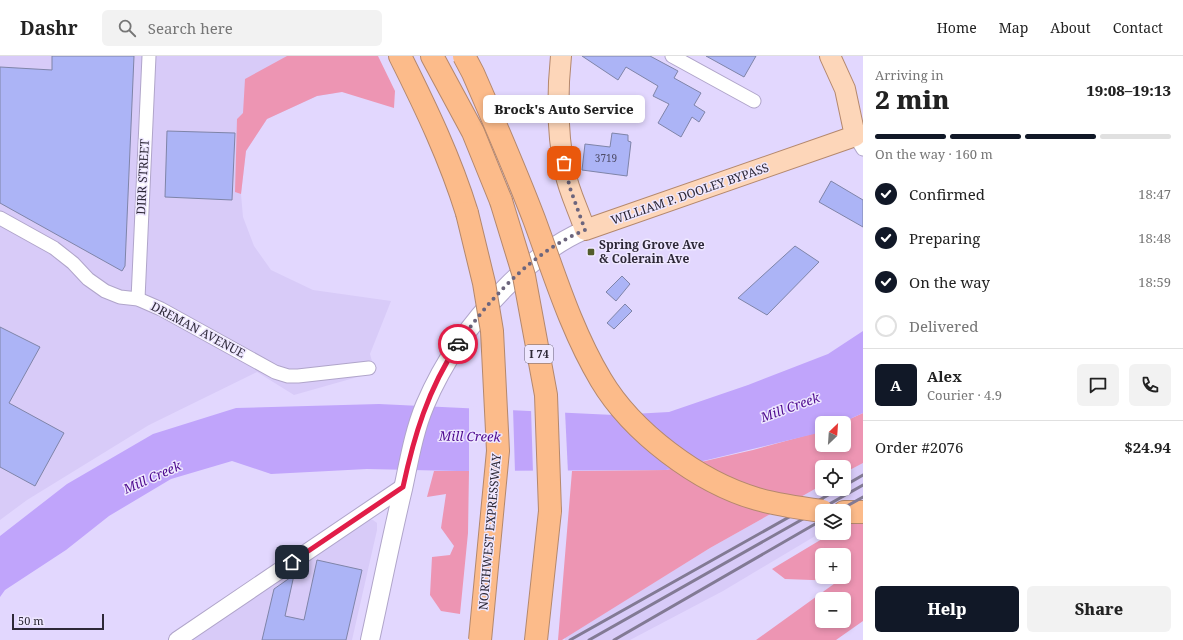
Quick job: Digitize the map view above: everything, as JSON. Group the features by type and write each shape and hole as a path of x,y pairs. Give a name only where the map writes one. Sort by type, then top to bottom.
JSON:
{"highway":[{"name":"NORTHWEST EXPRESSWAY","path":"400,56 441,140 456,178 467,213 483,276 492,331 498,451 480,640"},
{"name":"I 74","path":"432,56 473,132 501,201 524,276 546,394 550,511 536,640"},
{"path":"464,56 473,73 523,190 570,319 601,380 620,409 643,432 686,465 721,485 755,498 781,505 815,510"},
{"path":"472,56 502,160 501,201"},
{"path":"851,512 863,512"}],"main road":[{"path":"561,56 558,90 562,154 570,188 585,230"},
{"path":"830,56 845,89 860,139"},
{"name":"WILLIAM P. DOOLEY BYPASS","path":"370,640 403,487 419,424 436,382 449,358 485,308 524,269 568,237 585,230 860,139"}],"street":[{"name":"DIRR STREET","path":"138,299 149,56"},
{"path":"672,56 754,101"},
{"name":"DREMAN AVENUE","path":"0,218 54,248 73,263 88,279 105,291 120,297 138,299 161,309 263,366 288,376 321,375 369,368"},
{"path":"177,640 403,487"}],"shaded area":[{"path":"0,56 323,56 335,93 317,96 267,119 246,151 241,194 243,217 254,246 271,270 313,290 391,301 370,354 375,372 294,395 257,372 149,425 27,500 0,520"},
{"path":"287,56 378,56 395,91 394,108 342,92 317,96 267,119 246,151 241,194 235,192 237,119 243,113 245,79"},
{"path":"863,413 863,463 851,469 851,460 815,460 815,489 710,548 562,640 558,640 572,471 666,470 753,450 815,433 815,452 851,452 851,418"},
{"path":"863,463 863,508 851,509 851,504 815,504 815,536 723,591 630,640 565,640 565,637 710,548 815,489 815,496 851,496 851,469"},
{"path":"434,471 469,471 468,533 460,614 441,611 430,595 432,557 450,555 454,546 441,528 446,494 427,497"},
{"path":"863,515 863,621 836,640 756,640 815,598 815,628 851,628 851,592 823,592 834,584 851,584 851,548 815,548 815,580 785,579 772,569 820,540 851,540 851,522"},
{"path":"368,519 377,523 377,530 352,640 189,640"}],"water":[{"name":"Mill Creek","path":"863,331 863,413 851,418 851,416 815,416 814,434 666,470 458,471 367,469 271,474 232,461 171,479 109,516 66,550 5,590 0,597 0,536 67,484 153,434 236,408 379,404 614,415 669,412 748,385 828,354"}],"pier":[{"path":"469,406 513,408 515,473 469,473"},
{"path":"531,409 565,411 568,473 533,473"}],"building":[{"path":"52,56 134,56 125,266 122,271 0,203 0,67 52,70"},
{"path":"582,56 650,56 678,71 674,78 701,93 694,105 705,112 699,122 692,117 681,137 658,123 669,104 653,96 658,86 626,67 618,80"},
{"path":"706,56 756,56 744,77"},
{"path":"167,131 235,133 232,200 165,197"},
{"path":"612,133 628,135 628,141 631,142 627,176 582,170 585,144 610,147"},
{"path":"831,181 863,200 863,227 819,202"},
{"path":"795,246 819,262 767,315 738,298"},
{"path":"622,276 630,284 616,301 606,292"},
{"path":"625,304 632,311 614,329 607,323"},
{"path":"0,327 40,347 9,403 64,433 35,486 0,467"},
{"path":"317,560 362,570 346,640 262,640 274,589 294,575 285,616 304,620"}],"railway":[{"path":"851,482 863,475"},
{"path":"589,640 863,485"},
{"path":"570,640 827,496"},
{"path":"850,504 863,497"},
{"path":"614,640 815,524"}],"way so far":[{"path":"458,344 485,308 524,269 537,258 568,237 585,230 570,188 564,163"}],"place":[{"name":"Brock's Auto Service","path":"564,163"},
{"name":"Spring Grove Ave & Colerain Ave","path":"591,252"}],"route":[{"path":"292,562 403,487 414,440 425,406 436,382 458,344"}]}
